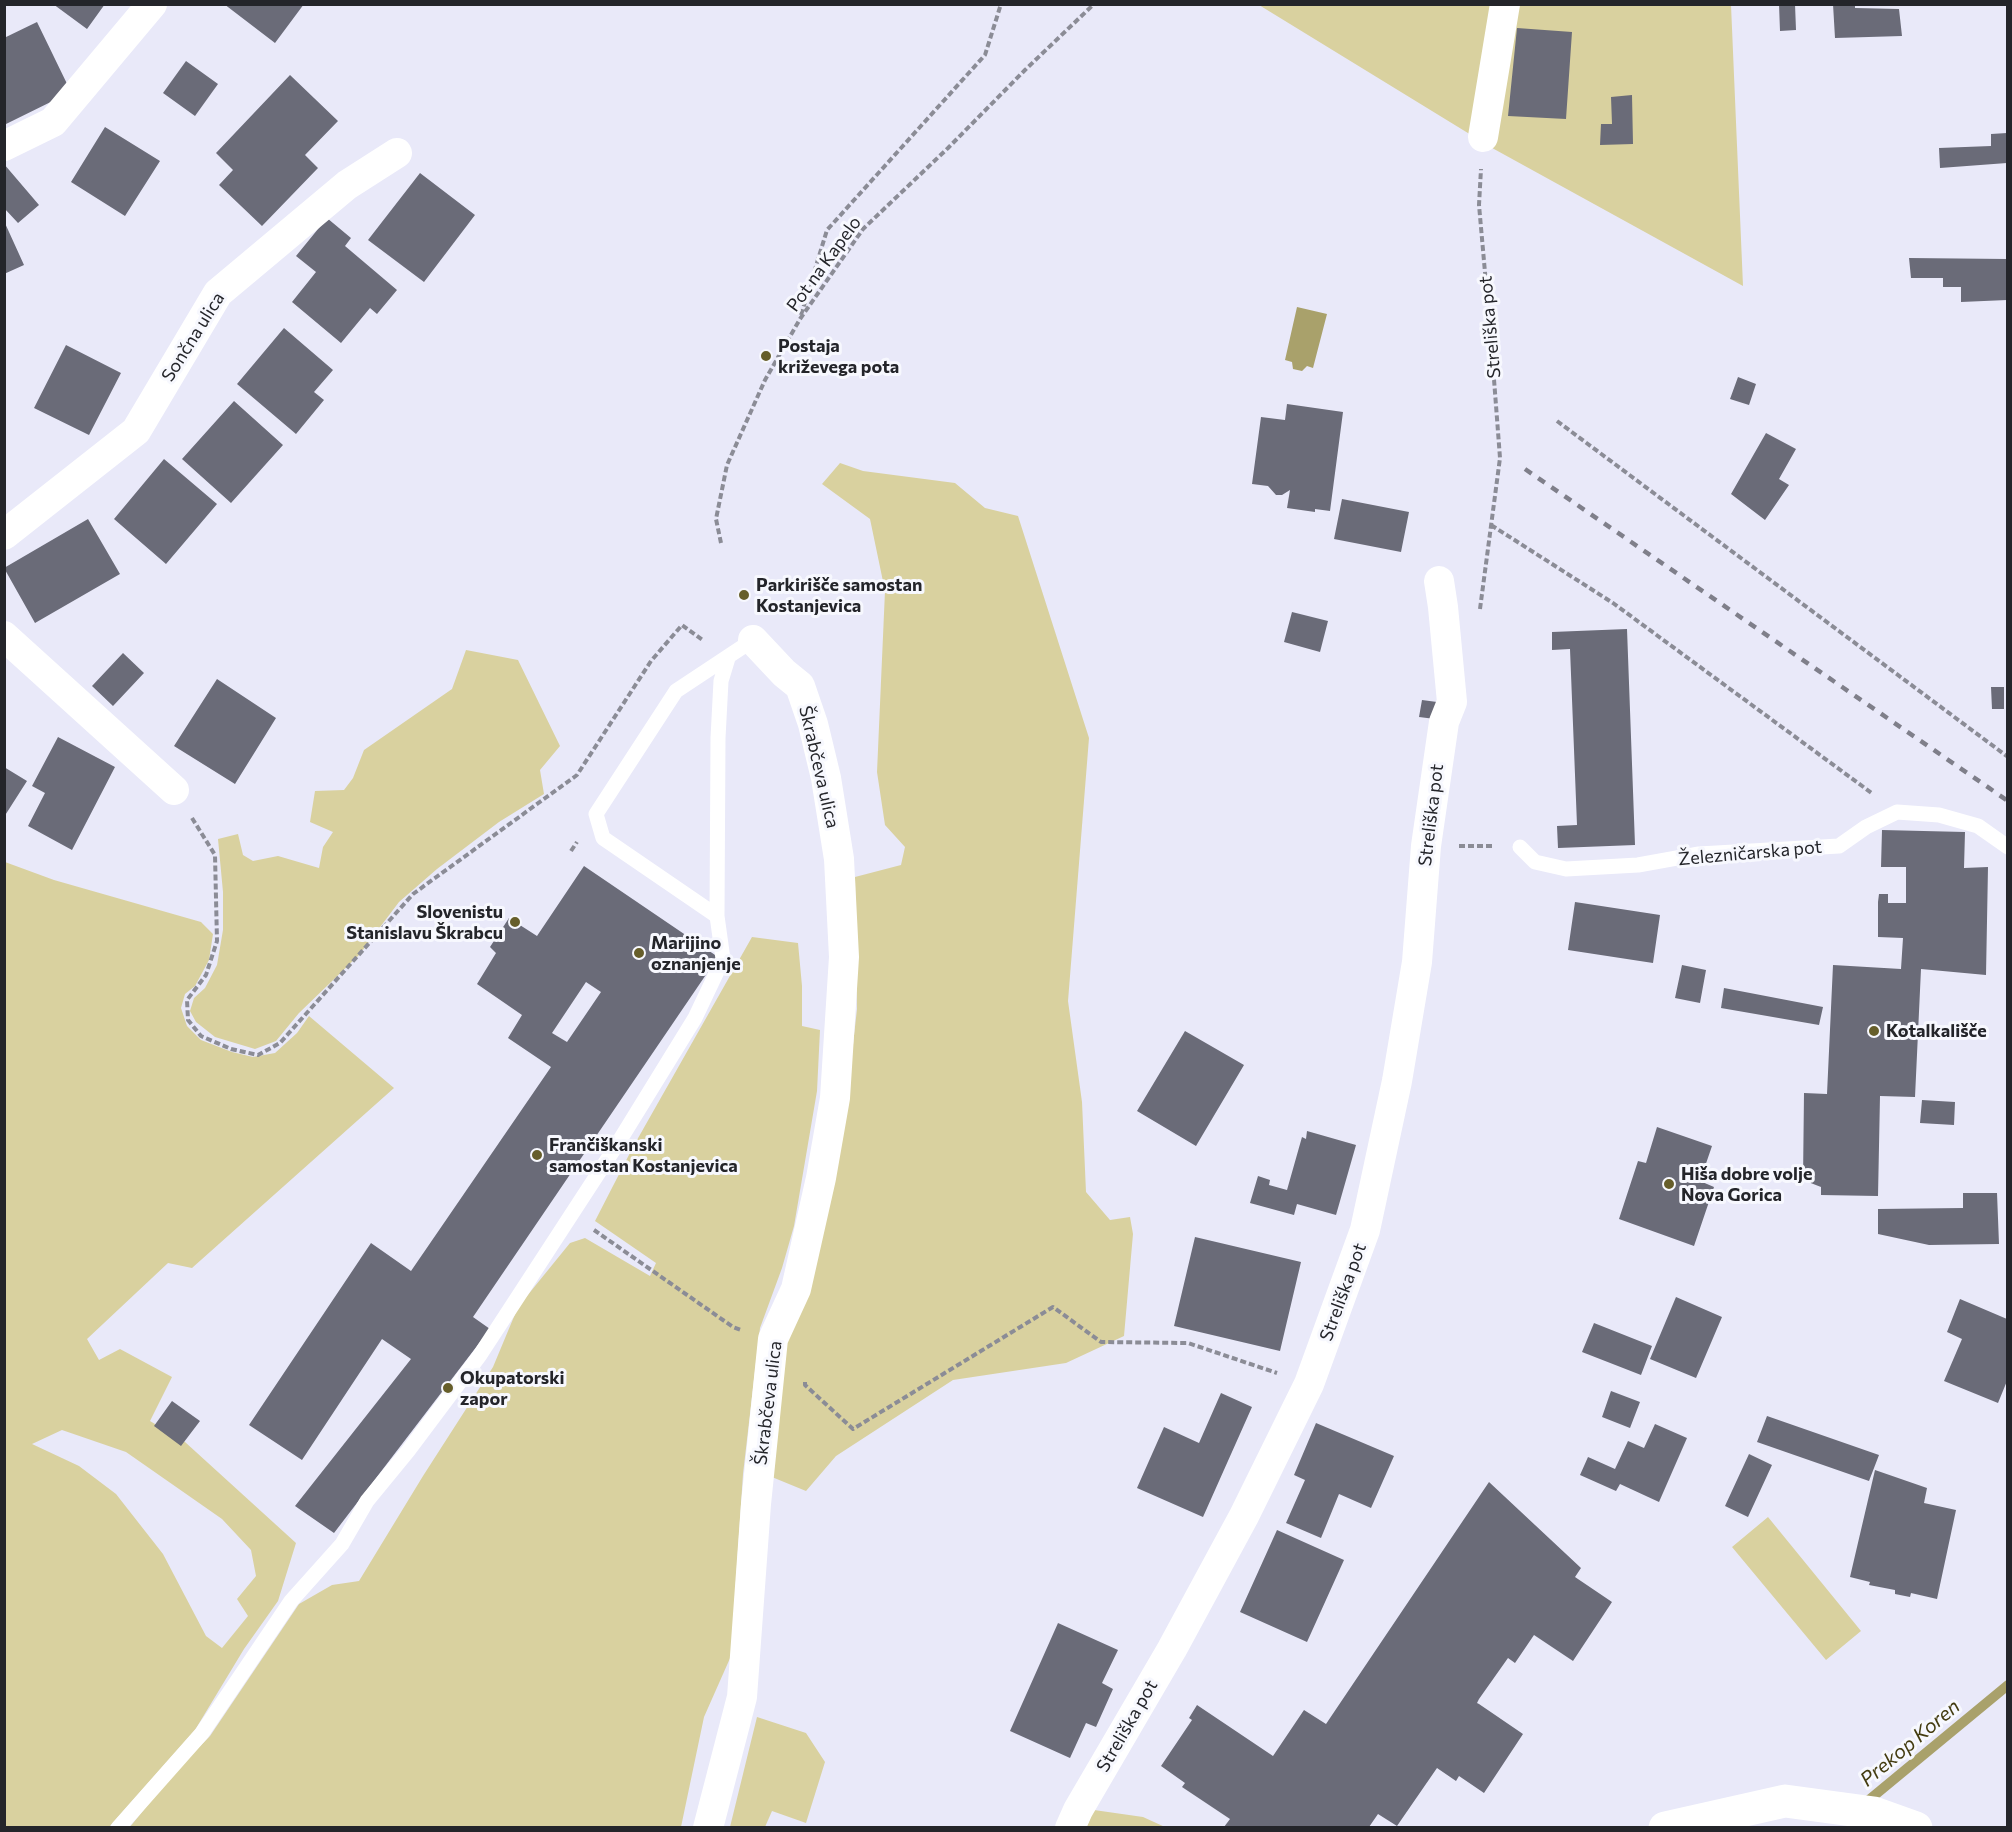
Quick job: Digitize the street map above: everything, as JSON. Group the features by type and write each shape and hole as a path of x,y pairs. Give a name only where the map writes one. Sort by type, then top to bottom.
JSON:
{"street":[{"path":"4,146 53,122 153,4"},
{"path":"1482,150 1505,4"},
{"name":"Sončna ulica","path":"4,535 136,431 218,293 347,185 397,153"},
{"name":"Streliška pot","path":"1070,1827 1239,1526 1309,1384 1365,1230 1397,1081 1417,962 1426,846 1444,722 1452,702 1443,606 1438,581"},
{"path":"4,636 174,790"},
{"name":"Škrabčeva ulica","path":"708,1827 742,1697 756,1504 773,1340 796,1289 821,1178 835,1098 844,957 838,859 825,778 813,724 800,686 783,673 753,640"},
{"path":"1665,1827 1785,1801 1874,1813 1916,1827"}],"lane":[{"name":"Škrabčeva ulica","path":"717,916 603,838 596,814 676,691 753,640"},
{"path":"118,1827 202,1733 291,1601 342,1544 367,1501 408,1451 480,1355 618,1143 695,1018 723,959 717,916 719,727 721,681 728,658"},
{"name":"Železničarska pot","path":"1520,847 1535,862 1566,869 1638,865 1699,854 1839,846 1866,827 1897,812 1939,815 1978,826 2007,847"}],"path":[{"path":"800,319 827,230 985,55 1001,4"},
{"name":"Pot na Kapelo","path":"721,543 716,519 727,465 765,380 800,319 863,230 1094,4"},
{"name":"Streliška pot","path":"1479,620 1500,458 1479,205 1482,150"},
{"path":"1557,421 2007,757"},
{"path":"1491,525 1613,603 1897,812"},
{"path":"174,790 215,855 217,941 206,975 187,1000 188,1020 201,1036 231,1049 258,1055 280,1043 412,894 577,775 651,661 682,626 728,658"},
{"path":"1426,846 1520,847"},
{"path":"598,1220 594,1231 734,1328 773,1340"},
{"path":"804,1374 805,1385 853,1429 1053,1307 1101,1342 1188,1343 1309,1384"}],"shaded area":[{"path":"1259,5 1731,5 1743,286 1494,149"},
{"path":"1297,307 1327,314 1313,368 1307,366 1302,371 1293,369 1292,362 1285,360"},
{"path":"840,463 863,471 955,483 985,508 1018,516 1089,738 1068,1001 1082,1102 1086,1192 1110,1220 1130,1217 1133,1234 1124,1336 1066,1363 953,1380 836,1456 806,1491 767,1475 786,1332 846,1107 857,1009 855,877 901,865 905,847 885,825 877,772 885,591 870,519 822,484"},
{"path":"466,650 518,660 560,746 540,770 544,794 499,822 437,869 399,902 359,955 299,1013 276,1041 255,1049 215,1037 196,1022 190,1011 194,998 205,988 217,965 223,930 223,892 218,839 238,834 243,855 253,861 278,856 319,868 323,847 333,832 310,822 315,791 344,790 353,778 364,750 452,689"},
{"path":"5,862 54,880 201,922 213,934 209,960 195,986 185,994 181,1008 187,1026 201,1040 253,1057 275,1053 297,1033 309,1016 394,1088 192,1268 168,1263 87,1339 99,1360 120,1349 172,1377 150,1421 185,1442 296,1543 278,1601 244,1649 195,1730 109,1827 5,1828","holes":["62,1430 126,1452 222,1519 251,1550 256,1576 237,1599 248,1616 222,1648 206,1636 163,1554 116,1494 79,1466 32,1444"]},
{"path":"752,937 798,943 802,986 802,1026 820,1030 817,1091 794,1226 782,1268 760,1328 743,1474 731,1656 704,1717 681,1827 129,1828 174,1773 210,1736 299,1604 332,1585 359,1581 493,1367 518,1307 570,1243 585,1238 650,1276 656,1263 595,1221 633,1147"},
{"path":"1768,1517 1861,1631 1826,1660 1732,1547"},
{"path":"757,1717 806,1733 825,1762 806,1823 772,1811 765,1827 730,1827"},
{"path":"1094,1810 1143,1817 1165,1827 1086,1828"}],"building":[{"path":"53,4 105,4 87,29"},
{"path":"224,4 304,4 275,43"},
{"path":"1779,4 1795,4 1796,30 1780,31"},
{"path":"1833,4 1855,4 1855,8 1899,9 1902,36 1835,38"},
{"path":"37,22 71,92 4,125 4,38"},
{"path":"1517,28 1572,32 1566,119 1508,116"},
{"path":"186,61 218,84 195,116 163,93"},
{"path":"290,75 338,121 305,155 318,168 262,226 219,185 233,170 216,153"},
{"path":"1632,95 1633,144 1600,145 1601,124 1612,124 1611,97"},
{"path":"105,127 160,161 125,216 71,182"},
{"path":"2007,133 2007,163 1940,168 1939,148 1991,146 1991,134"},
{"path":"4,164 39,205 18,223 4,208"},
{"path":"420,173 475,215 424,282 368,240"},
{"path":"327,218 351,238 345,246 397,290 377,314 370,308 341,343 292,302 316,272 296,256"},
{"path":"4,221 24,265 4,274"},
{"path":"1909,258 2007,259 2007,300 1961,302 1961,287 1943,287 1943,278 1911,278"},
{"path":"284,328 333,370 314,392 324,400 296,434 237,384"},
{"path":"66,345 121,373 89,435 34,408"},
{"path":"1738,377 1756,384 1749,405 1730,399"},
{"path":"234,401 283,445 231,503 182,459"},
{"path":"1287,404 1343,412 1330,511 1315,509 1315,512 1287,508 1290,490 1282,495 1276,495 1268,486 1252,484 1261,417 1285,420"},
{"path":"1766,433 1796,449 1779,479 1789,485 1765,520 1731,494"},
{"path":"164,459 217,504 166,564 114,519"},
{"path":"1342,499 1409,512 1401,552 1334,539"},
{"path":"88,519 120,574 35,623 4,568"},
{"path":"1292,612 1328,621 1320,652 1284,642"},
{"path":"1627,629 1635,845 1558,848 1557,826 1577,825 1570,649 1552,650 1552,632"},
{"path":"123,653 144,673 113,706 92,686"},
{"path":"217,679 276,718 235,784 174,746"},
{"path":"1991,687 2004,687 2004,709 1992,709"},
{"path":"1422,700 1437,702 1435,719 1419,717"},
{"path":"58,737 115,767 72,850 28,826 45,793 32,786"},
{"path":"4,767 27,781 4,817"},
{"path":"1882,830 1965,832 1964,868 1988,867 1986,975 1921,969 1915,1097 1880,1096 1878,1196 1821,1195 1821,1187 1803,1180 1804,1093 1827,1094 1833,965 1901,969 1903,938 1878,937 1878,902 1879,894 1888,894 1888,903 1906,903 1906,867 1881,867"},
{"name":"Frančiškanski samostan Kostanjevica","path":"584,866 718,957 473,1317 490,1329 334,1533 295,1506 411,1359 382,1339 302,1460 249,1425 371,1243 411,1271 551,1067 508,1038 522,1015 477,984 496,953 490,947 509,918 537,936","holes":["586,982 601,992 567,1042 552,1033"]},
{"path":"1575,902 1660,915 1653,963 1568,950"},
{"path":"1682,965 1706,970 1700,1003 1675,998"},
{"path":"1724,988 1823,1007 1819,1025 1721,1008"},
{"path":"1185,1031 1244,1065 1196,1146 1137,1111"},
{"path":"1922,1100 1955,1102 1954,1125 1920,1123"},
{"name":"Hiša dobre volje Nova Gorica","path":"1657,1127 1712,1146 1700,1181 1714,1187 1694,1246 1619,1219 1638,1161 1646,1163"},
{"path":"1307,1131 1356,1145 1336,1215 1297,1204 1294,1215 1250,1203 1258,1176 1270,1180 1269,1185 1287,1190 1302,1137 1306,1139"},
{"path":"1963,1193 1997,1193 1999,1244 1929,1245 1878,1234 1878,1209 1963,1208"},
{"path":"1195,1237 1301,1262 1280,1351 1174,1326"},
{"path":"1676,1297 1722,1317 1696,1378 1650,1359"},
{"path":"1960,1299 2007,1319 2007,1381 1998,1403 1944,1381 1962,1339 1947,1332"},
{"path":"1594,1323 1652,1346 1641,1375 1582,1352"},
{"path":"1611,1391 1640,1402 1630,1428 1602,1417"},
{"path":"1221,1393 1252,1407 1203,1517 1137,1488 1164,1427 1199,1443"},
{"path":"172,1401 200,1421 181,1446 154,1426"},
{"path":"1767,1416 1879,1455 1869,1481 1757,1442"},
{"path":"1316,1423 1394,1456 1371,1508 1339,1494 1321,1538 1286,1523 1305,1480 1294,1475"},
{"path":"1655,1424 1687,1438 1659,1502 1620,1484 1616,1491 1580,1475 1588,1457 1615,1469 1628,1441 1644,1448"},
{"path":"1749,1454 1772,1465 1748,1517 1725,1506"},
{"path":"1875,1470 1927,1488 1924,1503 1956,1510 1937,1599 1911,1593 1910,1597 1895,1594 1895,1590 1869,1585 1870,1582 1850,1577"},
{"path":"1489,1482 1581,1568 1575,1577 1612,1602 1573,1661 1534,1635 1515,1663 1508,1658 1479,1699 1477,1703 1523,1734 1484,1793 1459,1776 1456,1781 1437,1768 1397,1826 1378,1814 1369,1827 1224,1827 1230,1819 1182,1787 1185,1783 1161,1766 1192,1720 1189,1718 1197,1705 1273,1756 1304,1710 1326,1724"},
{"path":"1277,1530 1344,1560 1307,1642 1240,1612"},
{"path":"1058,1623 1118,1650 1102,1683 1113,1689 1096,1727 1086,1723 1070,1758 1010,1731"}],"waterway":[{"name":"Prekop Koren","path":"1864,1804 2008,1685"}],"railway":[{"path":"1525,469 2008,801"}],"place":[{"name":"Postaja križevega pota","path":"766,356"},
{"name":"Parkirišče samostan Kostanjevica","path":"744,595"},
{"name":"Slovenistu Stanislavu Škrabcu","path":"515,922"},
{"name":"Marijino oznanjenje","path":"639,953"},
{"name":"Kotalkališče","path":"1874,1031"},
{"name":"Frančiškanski samostan Kostanjevica","path":"537,1155"},
{"name":"Hiša dobre volje Nova Gorica","path":"1669,1184"},
{"name":"Okupatorski zapor","path":"448,1388"}]}
